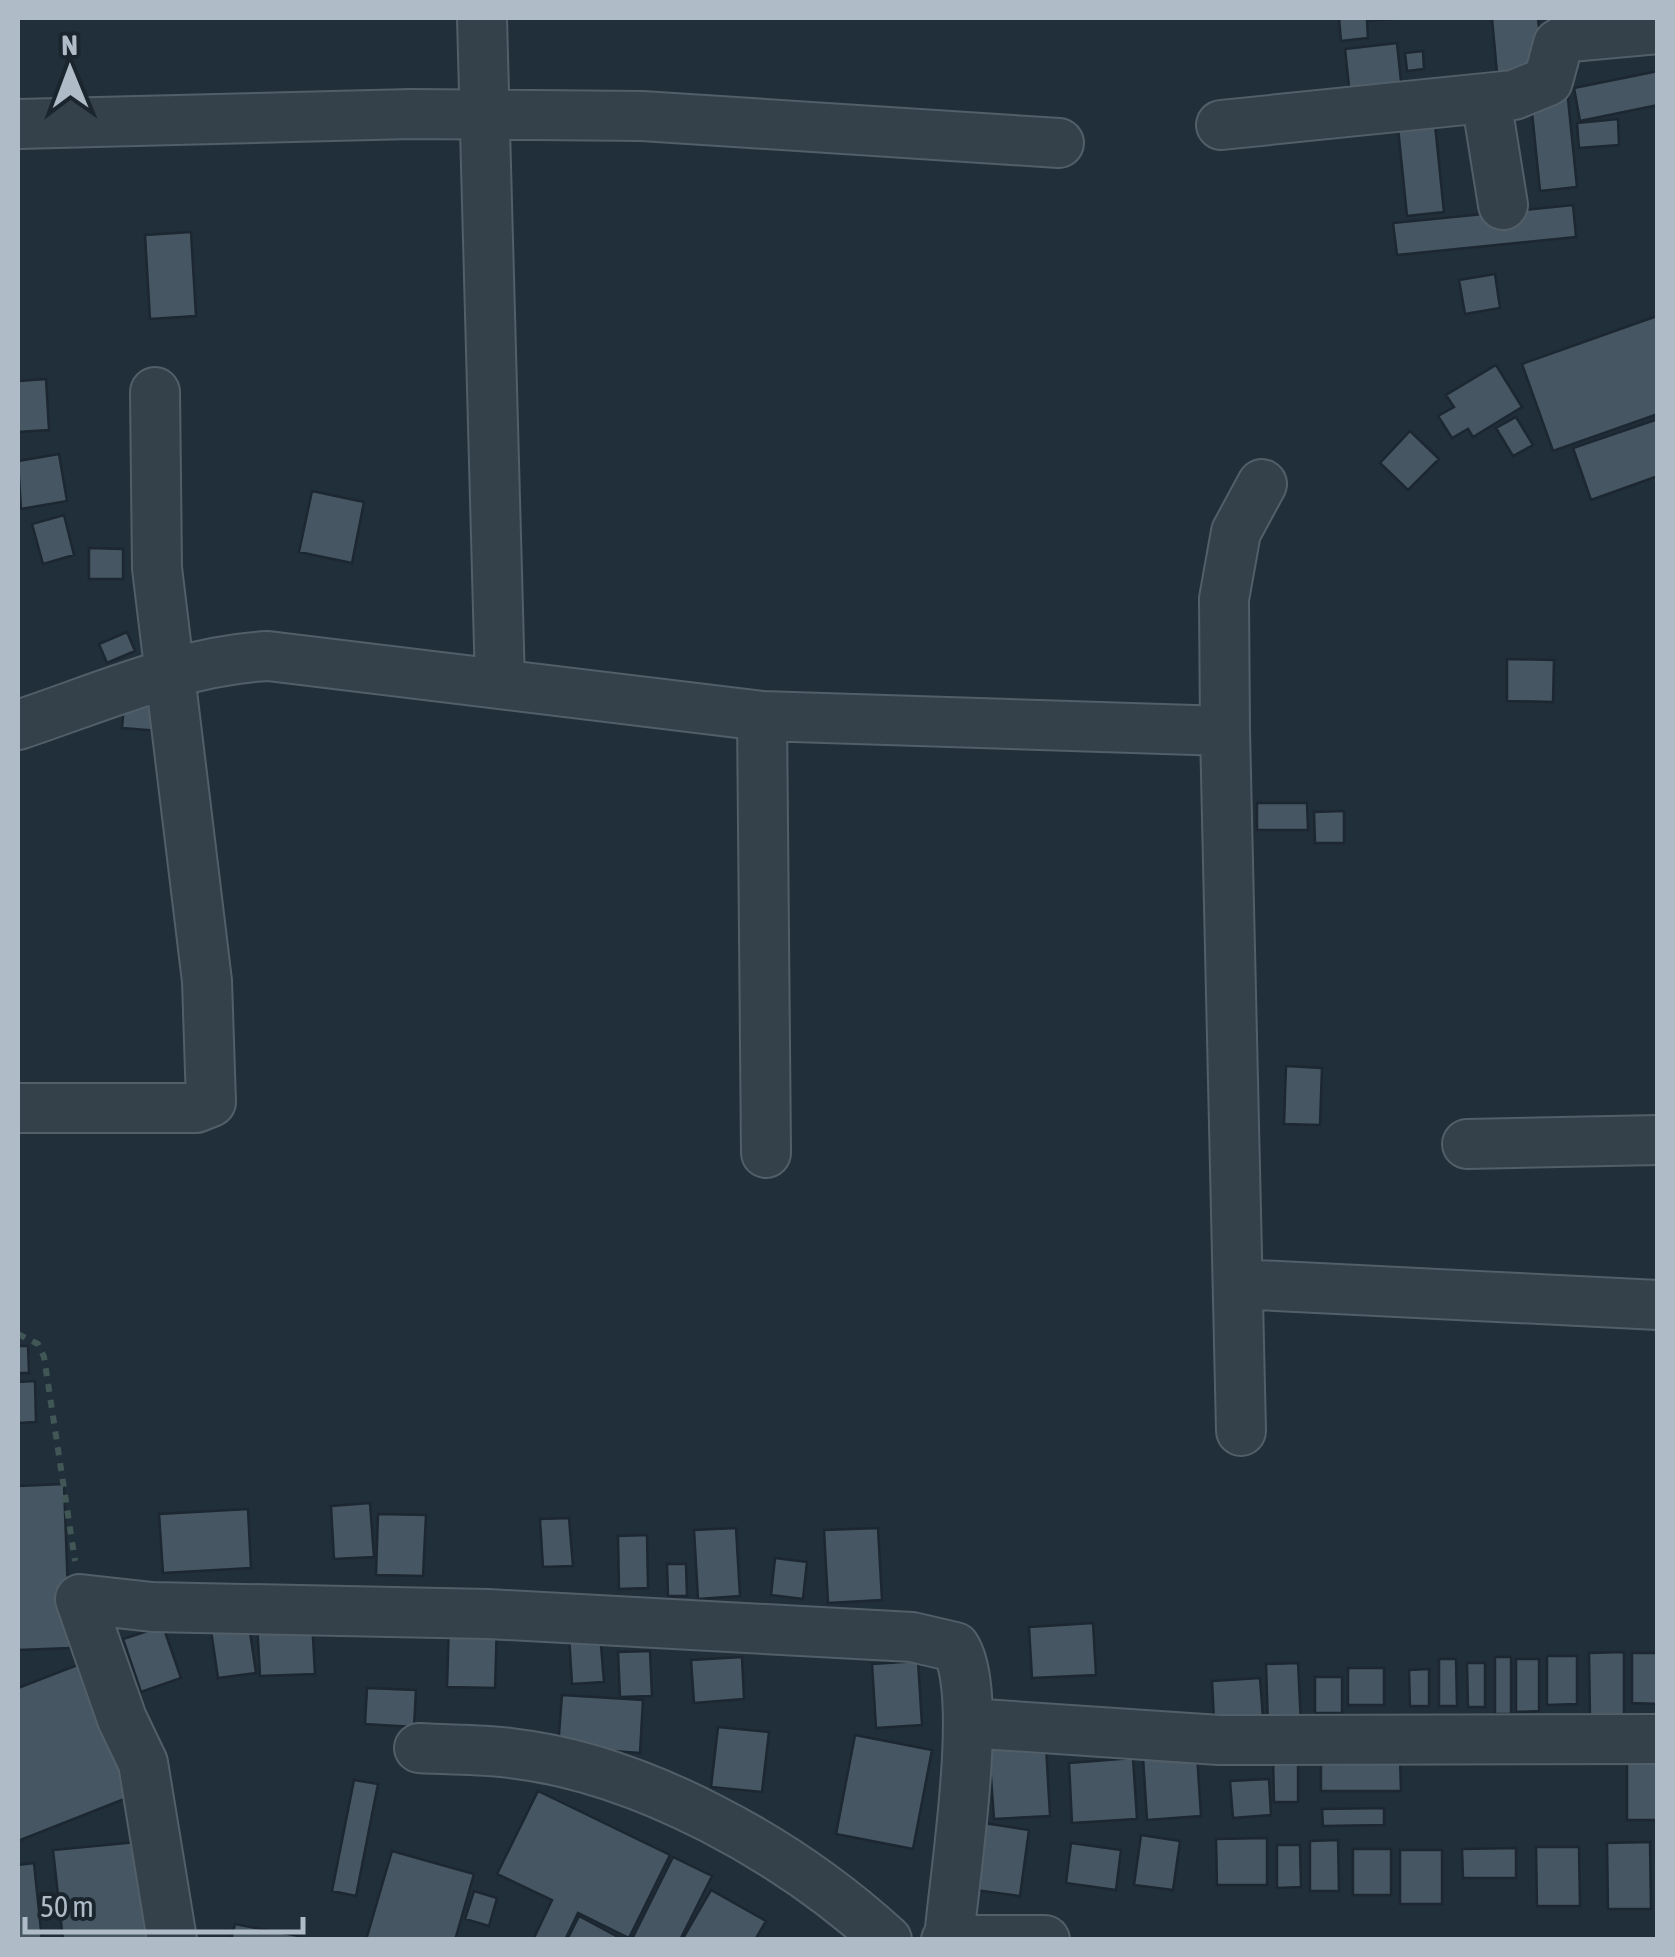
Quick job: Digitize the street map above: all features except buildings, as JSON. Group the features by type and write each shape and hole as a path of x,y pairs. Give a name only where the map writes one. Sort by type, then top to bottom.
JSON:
{"street":[{"path":"482,18 500,684"},
{"path":"1221,125 1486,99 1535,89 1548,81 1558,44 1570,37 1658,29"},
{"path":"1486,99 1503,205"},
{"path":"18,124 642,116 1059,144"},
{"path":"18,1108 196,1108 211,1102 207,981 173,674 157,568 155,392"},
{"path":"1241,1431 1224,599 1236,532 1262,484"},
{"path":"18,725 173,674 239,658 268,656 762,716 1225,731"},
{"path":"762,716 766,1153"},
{"path":"1467,1144 1658,1140"},
{"path":"1238,1284 1658,1305"},
{"path":"172,1940 142,1763 110,1690 80,1599 138,1606 488,1614 912,1637 954,1647 965,1662 968,1723 948,1939 1045,1940"},
{"path":"968,1723 1219,1740 1658,1739"},
{"path":"419,1748 512,1752 589,1770 652,1794 722,1824 815,1880 888,1940"}],"path":[{"path":"18,1334 38,1344 44,1357 80,1599"}]}
